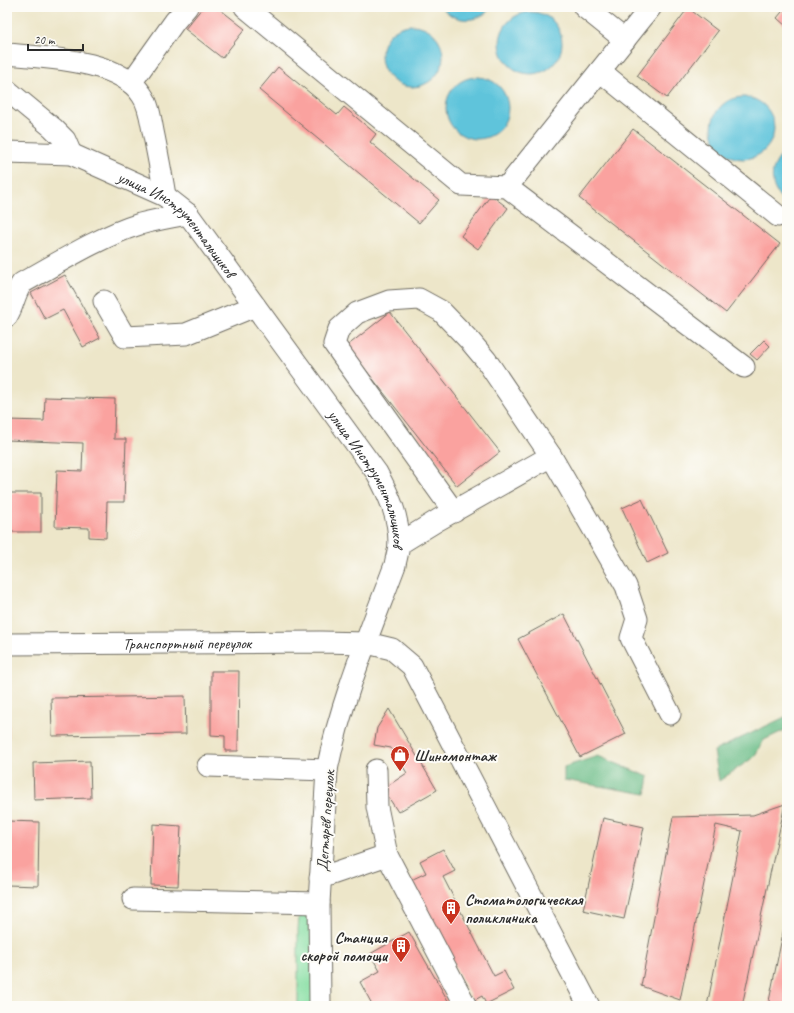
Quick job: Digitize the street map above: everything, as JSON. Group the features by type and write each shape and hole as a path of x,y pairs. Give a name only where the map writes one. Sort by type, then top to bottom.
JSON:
{"street":[{"path":"131,83 175,21 187,7"},
{"path":"245,7 461,185 506,187 744,367"},
{"path":"584,7 625,40"},
{"path":"506,187 651,7"},
{"path":"7,54 74,61 105,69 131,83 143,96 150,115 166,196"},
{"path":"600,71 778,216"},
{"path":"7,90 57,132 65,140 71,154"},
{"name":"улица Инструментальщиков","path":"7,152 71,154 166,196 188,214 377,472 390,497 397,523 399,544 395,565 366,643"},
{"path":"7,316 11,310 15,292 22,283 106,238 138,225 164,218 188,214"},
{"path":"454,512 334,344 339,329 357,313 389,302 419,299 441,311 486,360 551,456 626,586 637,619 631,638 670,714"},
{"path":"104,301 125,337 186,334 255,306"},
{"path":"399,544 438,520 551,456"},
{"path":"366,643 392,649 412,666 589,1006"},
{"name":"Транспортный переулок","path":"7,644 366,643"},
{"name":"Дегтярёв переулок","path":"320,1006 319,903 327,770 331,748 344,703 366,643"},
{"path":"208,766 327,770"},
{"path":"376,770 377,807 386,855 466,1006"},
{"path":"320,878 386,855"},
{"path":"133,899 319,903"}],"green space":[{"path":"787,716 787,729 764,740 754,757 719,781 714,751"},
{"path":"598,756 649,777 646,794 564,780 564,767"},
{"path":"300,906 317,907 318,1006 298,1006 298,929"}],"water":[{"path":"442,7 491,7 486,13 474,19 459,19 447,12"},
{"path":"531,12 543,14 553,21 560,31 562,43 560,55 553,65 543,72 531,74 519,72 509,65 502,55 500,43 502,31 509,21 519,14"},
{"path":"406,25 418,25 434,34 441,44 443,56 441,68 434,78 418,87 406,87 395,82 386,73 381,62 381,50 386,39 395,30"},
{"path":"471,77 483,77 499,86 506,96 508,108 506,120 499,130 483,139 471,139 460,134 451,125 446,114 446,102 451,91 460,82"},
{"path":"737,97 749,97 765,106 772,116 774,128 772,140 765,150 749,159 737,159 726,154 717,145 712,134 712,122 717,111 726,102"},
{"path":"787,151 787,203 780,198 773,184 772,177 776,163"}],"building":[{"path":"203,7 217,7 245,29 222,58 185,29"},
{"path":"787,7 787,27 777,18"},
{"path":"688,8 718,31 667,98 637,76"},
{"path":"278,67 337,115 344,107 376,134 370,142 439,200 419,223 259,90"},
{"path":"633,129 780,244 726,313 579,198"},
{"path":"491,195 508,208 478,249 461,236"},
{"path":"65,275 100,338 83,347 63,310 45,319 31,293"},
{"path":"390,312 500,452 457,486 347,346"},
{"path":"764,340 770,346 757,360 750,354"},
{"path":"45,397 115,399 114,439 126,439 124,502 107,502 106,538 89,537 89,528 55,527 57,470 82,471 83,443 7,440 7,420 44,421"},
{"path":"7,493 41,493 41,532 7,532"},
{"path":"642,499 668,553 647,563 622,508"},
{"path":"564,614 626,734 580,757 518,639"},
{"path":"211,671 239,671 238,751 225,751 225,736 211,735"},
{"path":"185,696 186,734 52,736 51,698"},
{"path":"389,709 437,790 398,812 383,789 407,773 391,748 374,745 377,728"},
{"path":"9,717 9,738 7,738 7,718"},
{"path":"90,761 91,798 34,800 33,763"},
{"path":"785,804 742,1006 707,1006 742,831 716,825 680,1000 641,986 673,817 753,815"},
{"path":"603,818 644,827 624,919 583,910"},
{"path":"7,821 39,822 38,886 7,885"},
{"path":"153,824 181,826 178,886 151,885"},
{"name":"Стоматологическая поликлиника","path":"443,849 455,871 443,877 494,976 504,971 514,990 486,1004 482,996 473,1001 411,880 426,873 420,861"},
{"path":"786,918 787,1006 768,1006"},
{"name":"Станция скорой помощи","path":"409,932 451,1006 373,1006 360,982 380,971 370,954"}],"place":[{"name":"Шиномонтаж","path":"400,772"},
{"name":"Стоматологическая поликлиника","path":"451,925"},
{"name":"Станция скорой помощи","path":"401,963"}]}
